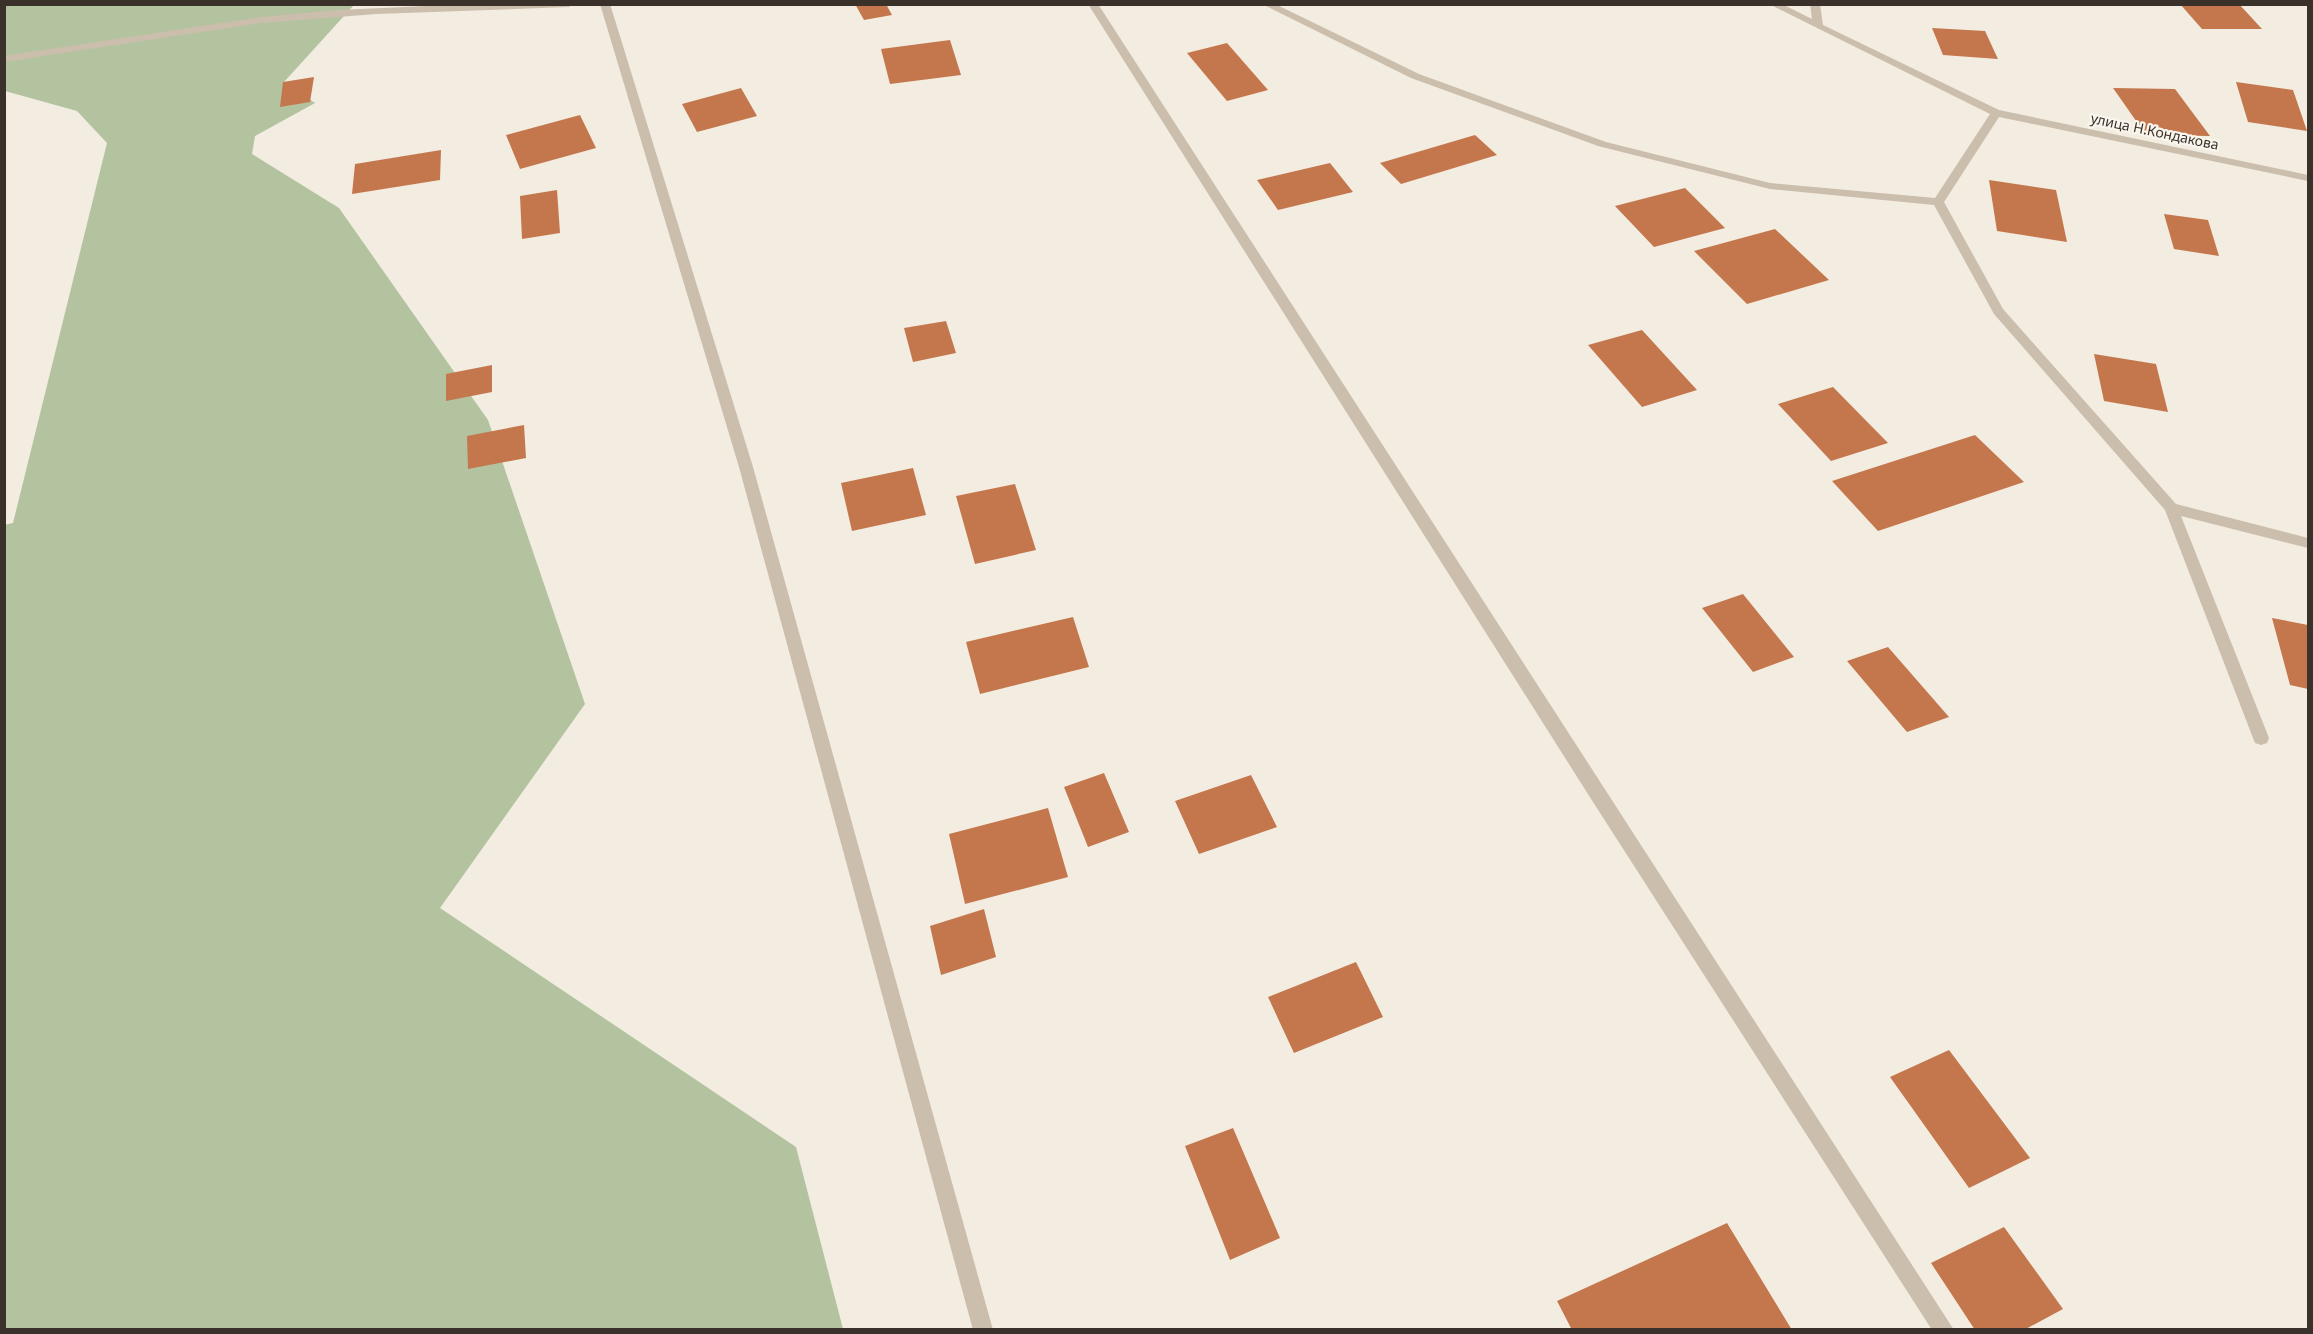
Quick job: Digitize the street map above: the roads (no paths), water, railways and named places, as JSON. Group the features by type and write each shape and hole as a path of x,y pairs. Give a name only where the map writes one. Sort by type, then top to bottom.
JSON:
{"street":[{"path":"4,59 262,20 432,9 569,4"},
{"path":"605,4 749,479 983,1329"},
{"path":"1093,4 1606,807 1944,1329"},
{"path":"1266,4 1415,76 1602,144 1770,186 1938,202"},
{"name":"улица Н.Кондакова","path":"1773,4 1996,113 2308,178"},
{"path":"1815,4 1818,26"},
{"path":"1938,202 1996,113"},
{"path":"1938,202 1998,311 2171,508 2261,738"},
{"path":"2171,508 2308,543"}]}
